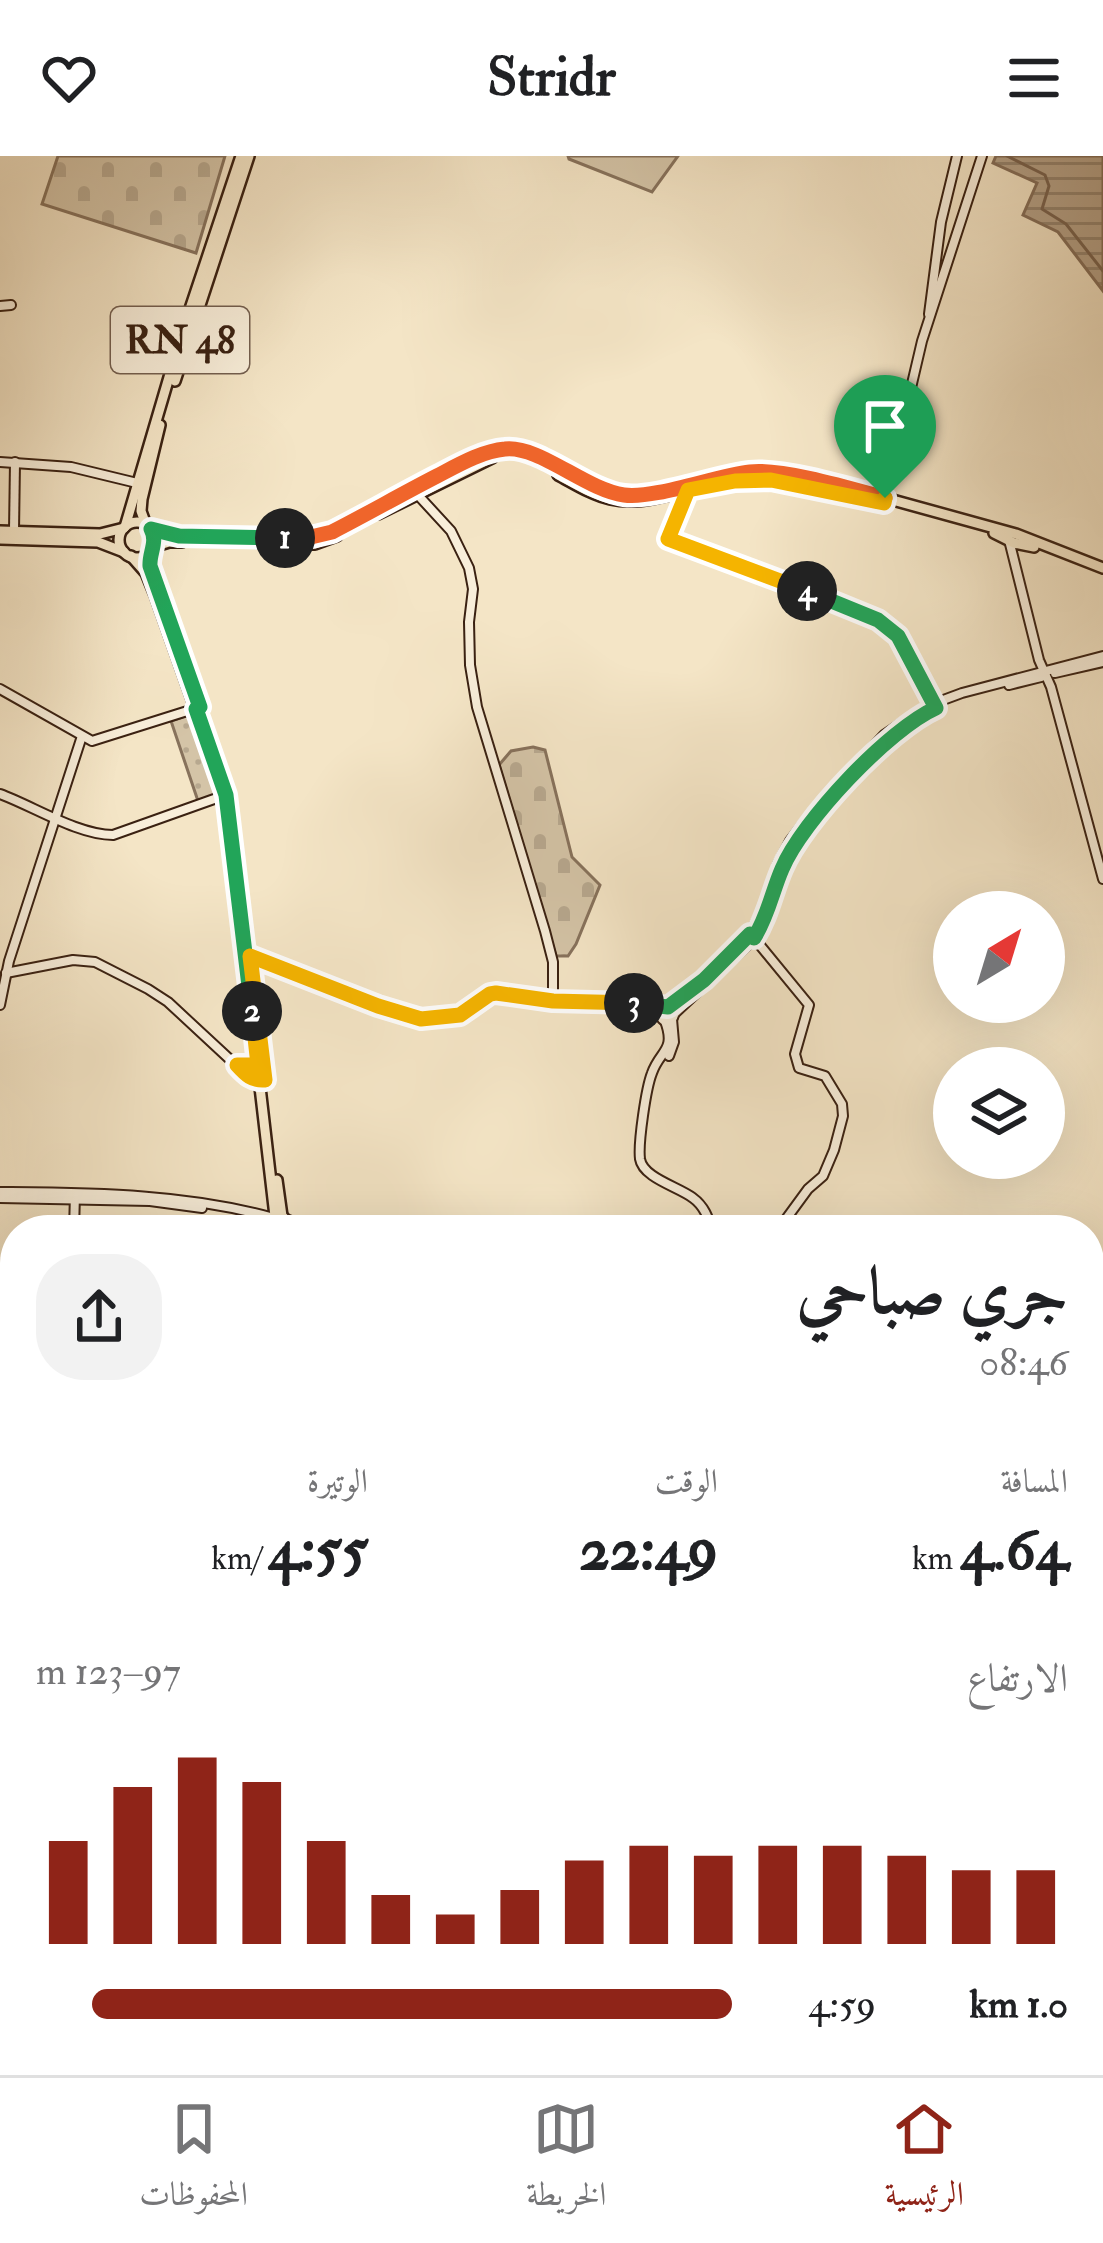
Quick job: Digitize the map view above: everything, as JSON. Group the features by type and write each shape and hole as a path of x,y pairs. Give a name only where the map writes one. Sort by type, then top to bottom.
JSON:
{"main road":[{"name":"RN 48","path":"124,527 183,330 244,157"},
{"name":"RN 48","path":"149,527 141,508 150,460 244,157"},
{"path":"0,535 98,542 141,557 169,542 315,544 468,460 507,448 530,453 595,487 627,495 758,476 816,481 1015,538 1103,571"},
{"path":"0,535 14,531 106,532 133,522 172,535 311,537 507,454 589,491 631,501 758,476"},
{"path":"106,532 132,502"},
{"path":"124,527 119,537 146,573 198,708"},
{"path":"149,527 154,538 153,576 228,794 277,1215"}],"street":[{"path":"929,318 941,222 957,156"},
{"path":"884,501 929,318 982,156"},
{"path":"0,306 11,305"},
{"path":"0,462 71,467 137,483"},
{"path":"14,531 15,462"},
{"path":"688,490 668,539 887,626 898,636 935,706"},
{"path":"414,492 451,530 469,568 473,583 469,622 472,684 553,962 553,1001"},
{"path":"1015,538 1015,564 1103,879"},
{"path":"706,1215 697,1201 642,1165 645,1108 654,1069 668,1046 668,1014 752,936 778,864 799,829 875,743 901,722 962,693 1103,659"},
{"path":"0,689 92,741 198,708"},
{"path":"0,1005 10,956 82,736"},
{"path":"0,794 101,835 112,835 228,794"},
{"path":"752,936 809,1005 795,1054 800,1068 825,1076 843,1111 823,1176 789,1215"},
{"path":"10,956 33,966"},
{"path":"248,956 421,1019 460,1015 496,993 553,1001 623,1002 668,1014"},
{"path":"6,973 82,959 117,973 168,1002 251,1079 262,1080"},
{"path":"237,1065 261,1065"},
{"path":"0,1195 151,1196 244,1215"},
{"path":"76,1215 77,1196"}],"green space":[{"path":"58,156 225,156 196,253 42,204"},
{"path":"568,156 678,156 652,192"},
{"path":"194,713 220,793 198,801 171,721"},
{"path":"545,750 572,857 600,885 568,956 556,956 499,765 511,751"}],"water":[{"path":"996,156 1103,156 1103,291 1058,232 1023,215 1037,183 993,163"}],"route":[{"path":"507,448 530,453 618,494 638,496 762,472 885,498 884,503 780,481 728,482 688,490 668,539 887,626 898,636 936,708 888,738 802,835 783,866 754,938 750,934 704,980 668,1007 496,993 460,1015 430,1019 378,1006 250,956 265,1080 251,1079 237,1065 258,1065 226,795 150,566 151,529 179,536 244,539 323,535 468,460 507,448"}]}
